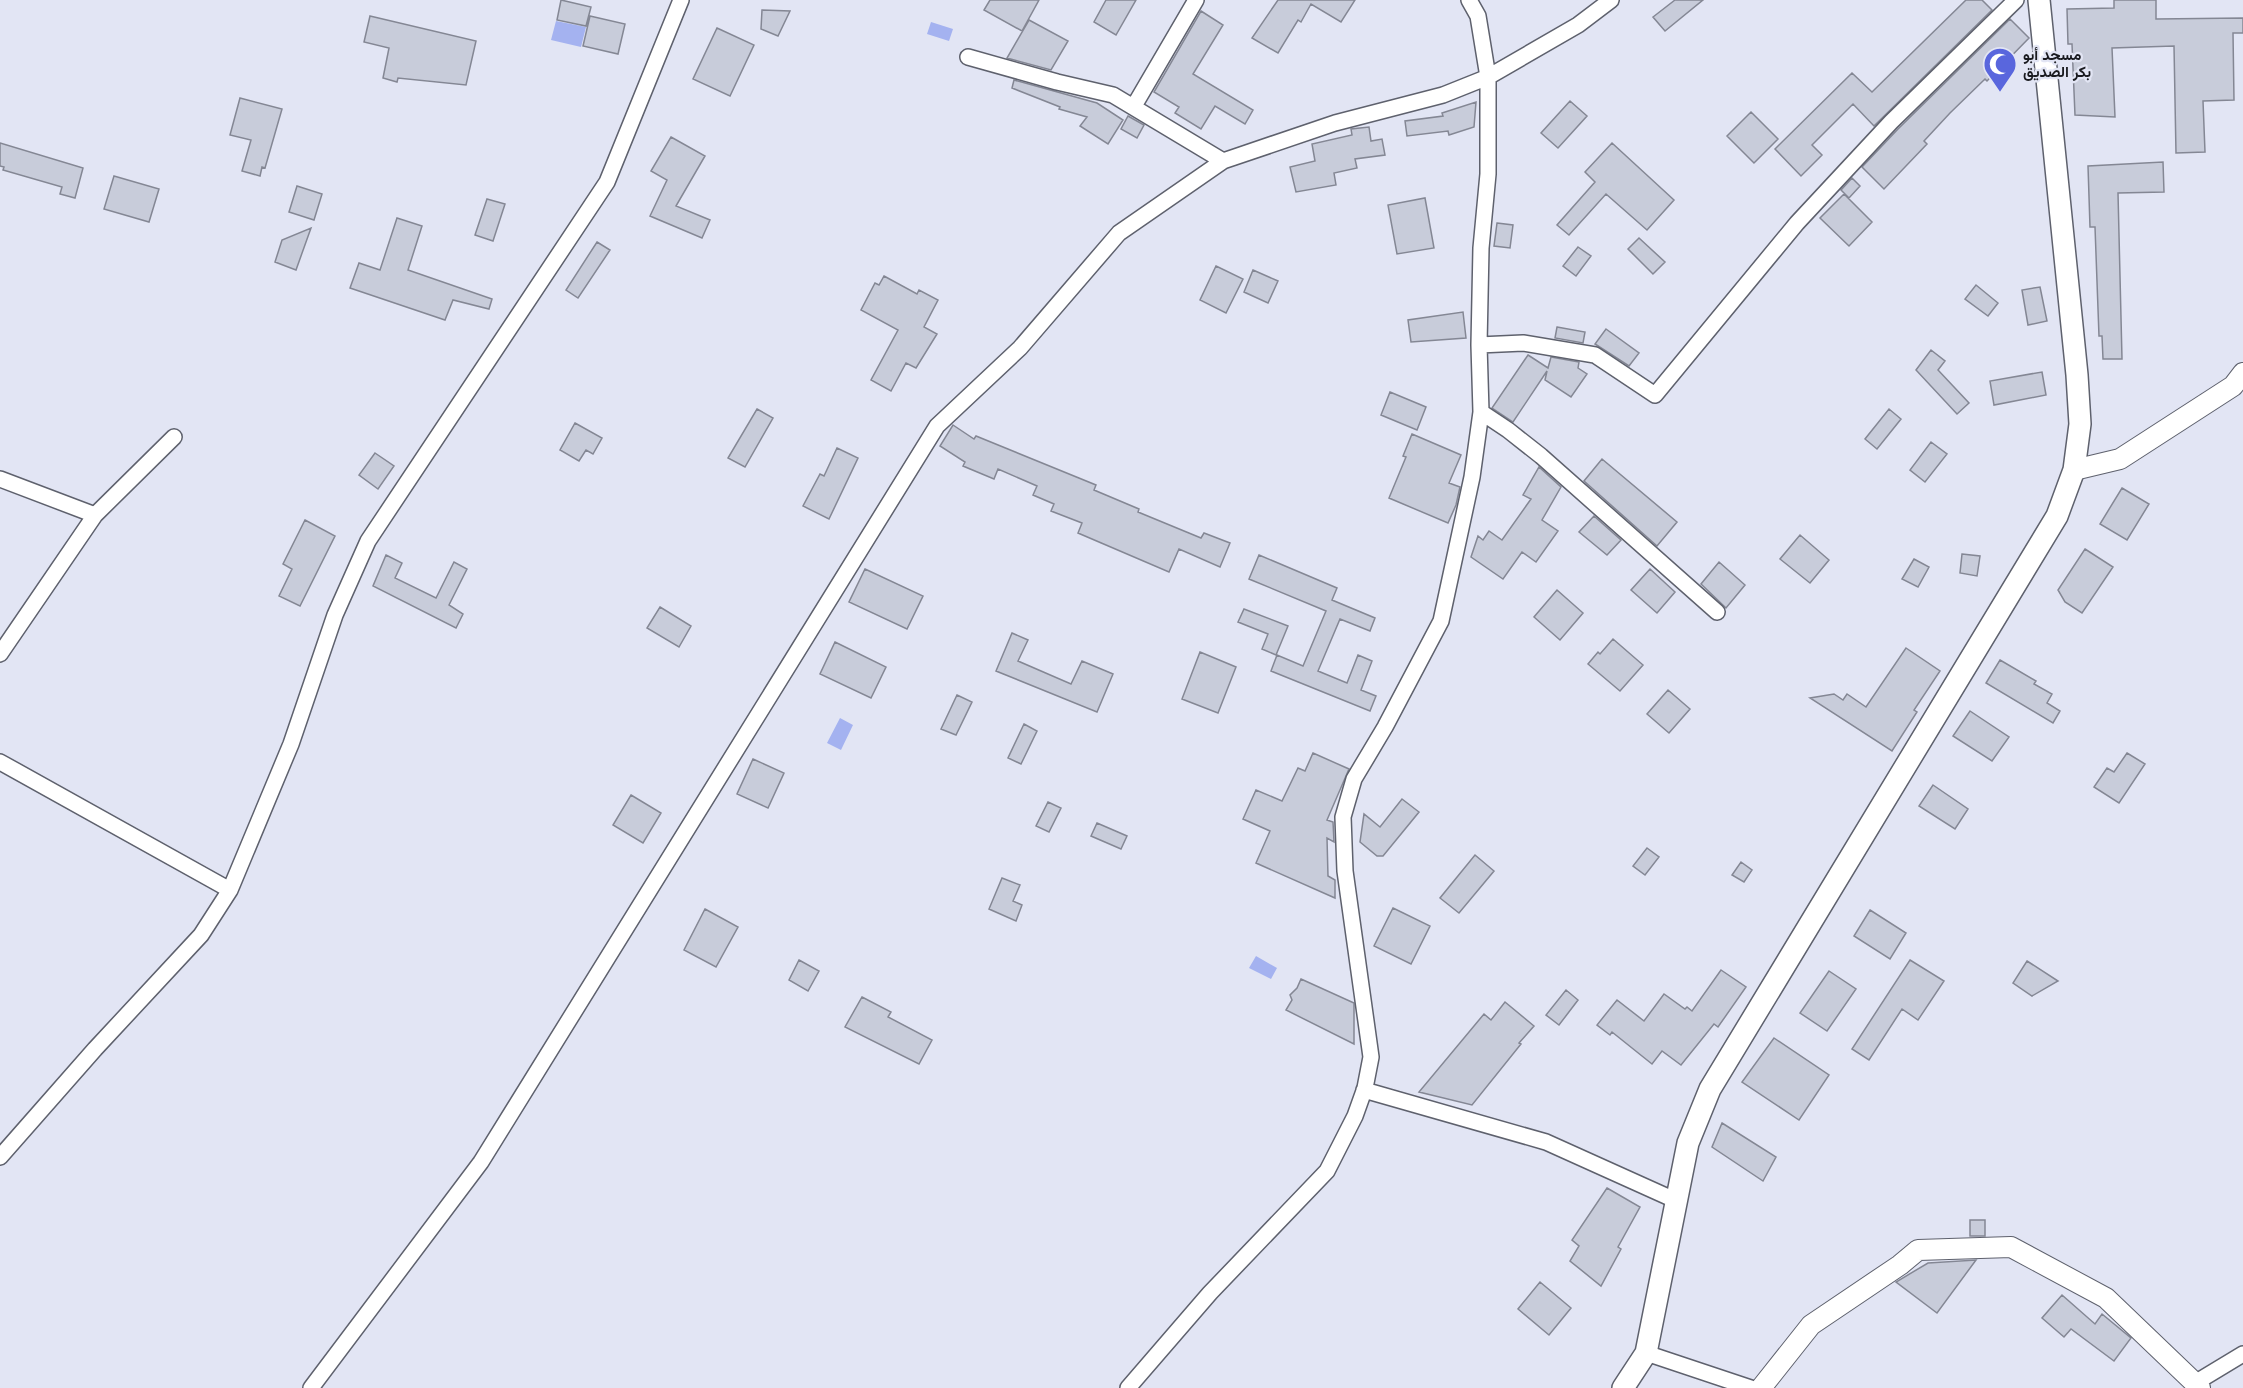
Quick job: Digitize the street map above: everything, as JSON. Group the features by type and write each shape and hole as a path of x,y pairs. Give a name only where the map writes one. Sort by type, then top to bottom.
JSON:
{"main road":[{"path":"1623,1388 1646,1353 1688,1143 1710,1089 2057,516 2074,470 2080,424 2077,375 2039,0"}],"street":[{"path":"0,1157 95,1048 201,935 230,890 291,744 335,615 368,541 607,182 681,0"},
{"path":"1134,106 1196,0"},
{"path":"1128,1388 1210,1293 1327,1171 1355,1116 1364,1090 1371,1057 1345,871 1343,817 1354,779 1385,727 1441,621 1472,477 1481,412 1479,345 1481,248 1488,174 1488,77 1478,16 1469,0"},
{"path":"311,1388 481,1162 937,426 1020,348 1119,232 1223,161 1335,123 1443,95 1488,77 1578,25 1611,0"},
{"path":"1479,345 1523,343 1595,355 1655,395 1797,223 1891,122 2016,0"},
{"path":"968,57 1113,95 1223,161"},
{"path":"2074,470 2120,459 2233,387 2243,373"},
{"path":"1481,412 1541,456 1717,612"},
{"path":"0,654 95,515 174,437"},
{"path":"0,479 95,515"},
{"path":"0,762 230,890"},
{"path":"1364,1090 1546,1142 1677,1201"},
{"path":"1761,1388 1811,1325 1900,1265 1918,1250 2011,1247 2106,1298 2198,1386 2243,1354"},
{"path":"1646,1353 1751,1388"}],"water":[{"path":"556,21 586,27 581,47 551,40"},
{"path":"931,22 953,29 949,41 927,34"},
{"path":"840,718 853,725 841,750 827,743"},
{"path":"1256,956 1277,968 1271,979 1249,968"}],"building":[{"path":"561,0 591,7 586,26 557,20"},
{"path":"990,0 1039,0 1022,31 984,10"},
{"path":"1106,0 1136,0 1116,35 1094,22"},
{"path":"1278,0 1355,0 1341,22 1311,4 1301,22 1298,20 1278,53 1252,38"},
{"path":"1675,0 1703,0 1665,31 1653,17"},
{"path":"1966,0 1982,0 1992,10 1874,126 1853,104 1812,145 1822,155 1801,176 1775,149 1852,73 1872,92"},
{"path":"2114,0 2156,0 2156,19 2243,18 2243,33 2233,33 2234,100 2203,101 2205,152 2176,153 2174,46 2112,48 2115,117 2075,115 2072,44 2068,44 2067,9 2114,8"},
{"path":"762,10 790,11 778,36 761,29"},
{"path":"1201,11 1223,25 1193,74 1253,110 1245,124 1215,106 1201,129 1175,113 1179,107 1154,92"},
{"path":"370,16 476,41 466,85 398,78 397,82 383,78 389,48 364,42"},
{"path":"590,16 625,24 618,54 583,46"},
{"path":"2010,19 2029,38 1987,81 1985,79 1950,113 1924,141 1927,144 1884,189 1862,167"},
{"path":"1029,20 1068,41 1051,70 1007,58"},
{"path":"717,28 754,45 730,96 693,79"},
{"path":"1014,80 1097,103 1123,120 1108,144 1080,126 1087,117 1059,109 1060,107 1012,88"},
{"path":"240,98 282,109 265,168 262,167 260,176 242,171 251,140 230,135"},
{"path":"1570,101 1587,116 1558,148 1541,133"},
{"path":"1476,102 1474,127 1449,135 1448,131 1407,136 1405,121 1443,116 1442,113"},
{"path":"1751,112 1778,139 1754,163 1727,136"},
{"path":"1128,116 1144,125 1137,138 1121,129"},
{"path":"1369,127 1371,141 1382,139 1385,155 1355,159 1357,168 1334,173 1336,185 1296,192 1290,167 1315,161 1312,144 1352,135 1351,129"},
{"path":"671,137 705,156 676,206 710,220 702,238 650,216 667,180 651,171"},
{"path":"0,143 83,168 75,198 60,194 62,187 3,170 4,167 0,166"},
{"path":"1612,143 1674,200 1647,230 1606,194 1569,235 1557,225 1595,182 1585,172"},
{"path":"2163,162 2164,192 2118,193 2122,359 2103,359 2102,336 2099,336 2095,227 2090,227 2088,166"},
{"path":"114,176 159,189 149,222 104,209"},
{"path":"1852,178 1860,186 1849,198 1841,190"},
{"path":"297,186 322,194 314,220 289,212"},
{"path":"1844,194 1872,222 1849,246 1820,218"},
{"path":"1425,198 1434,248 1397,254 1388,205"},
{"path":"487,199 505,204 493,241 475,235"},
{"path":"397,218 422,226 408,270 492,299 489,309 453,300 445,320 350,288 359,263 380,270"},
{"path":"1497,223 1513,225 1510,248 1494,246"},
{"path":"311,228 296,270 275,262 282,240"},
{"path":"1639,238 1665,262 1653,274 1628,249"},
{"path":"597,242 610,250 578,298 566,290"},
{"path":"1578,247 1591,256 1576,276 1563,266"},
{"path":"1216,266 1243,279 1226,313 1200,300"},
{"path":"1253,270 1278,281 1268,303 1244,292"},
{"path":"884,276 917,294 919,290 938,300 924,327 937,334 916,368 906,363 891,391 871,380 898,330 861,310 875,283 879,285"},
{"path":"1976,285 1998,303 1988,316 1965,299"},
{"path":"2040,287 2047,321 2028,325 2022,290"},
{"path":"1463,312 1466,338 1411,342 1408,320"},
{"path":"1557,327 1585,332 1583,343 1555,338"},
{"path":"1606,329 1639,353 1629,366 1595,344"},
{"path":"1931,350 1945,361 1938,370 1969,403 1957,414 1916,370"},
{"path":"1528,355 1548,368 1551,357 1579,362 1578,368 1587,374 1571,397 1545,380 1547,371 1513,422 1492,408"},
{"path":"2042,372 2046,395 1994,405 1990,381"},
{"path":"1390,392 1426,407 1417,430 1381,415"},
{"path":"757,409 773,418 745,467 728,458"},
{"path":"1889,409 1901,419 1877,449 1865,439"},
{"path":"575,423 602,438 593,454 586,450 579,461 560,450"},
{"path":"953,425 974,439 976,436 1096,485 1094,490 1139,509 1138,512 1201,538 1204,533 1230,543 1220,567 1179,549 1169,572 1078,533 1082,523 1051,511 1054,504 1033,495 1037,486 998,469 994,479 963,466 965,462 940,446"},
{"path":"1412,434 1461,455 1449,483 1460,487 1456,505 1448,523 1389,498 1406,457 1403,456"},
{"path":"1931,442 1947,454 1925,482 1910,470"},
{"path":"837,448 858,458 829,519 803,506 820,474 824,476"},
{"path":"375,453 394,466 378,489 359,475"},
{"path":"1602,459 1677,522 1657,546 1584,481"},
{"path":"1539,467 1561,487 1542,520 1558,531 1536,562 1522,552 1503,579 1471,557 1478,536 1483,540 1489,531 1502,540 1531,499 1523,495"},
{"path":"2122,488 2149,504 2127,540 2100,524"},
{"path":"1594,516 1621,540 1607,555 1579,532"},
{"path":"305,520 335,536 300,606 279,596 292,569 283,564"},
{"path":"1800,535 1829,560 1810,583 1780,559"},
{"path":"2085,549 2113,567 2082,613 2065,602 2058,590"},
{"path":"1962,554 1980,556 1977,576 1960,573"},
{"path":"386,555 402,563 395,578 436,598 454,562 467,569 449,605 463,614 456,628 373,586"},
{"path":"1259,555 1337,588 1332,600 1375,618 1370,631 1340,619 1318,671 1347,683 1358,655 1372,661 1361,690 1376,696 1370,711 1271,671 1277,655 1303,666 1326,611 1249,579"},
{"path":"1914,559 1929,567 1918,587 1902,579"},
{"path":"1719,562 1745,585 1726,608 1701,584"},
{"path":"865,569 923,596 907,629 849,602"},
{"path":"1650,569 1675,592 1657,613 1631,590"},
{"path":"1557,590 1583,613 1560,640 1534,617"},
{"path":"660,607 691,626 679,647 647,628"},
{"path":"1244,609 1288,626 1276,655 1262,649 1268,634 1238,622"},
{"path":"1012,633 1028,640 1018,661 1071,684 1082,661 1113,674 1097,712 996,671"},
{"path":"1613,639 1643,665 1620,691 1588,664"},
{"path":"835,642 886,667 871,698 820,674"},
{"path":"1906,648 1940,671 1914,710 1917,712 1892,751 1810,698 1834,694 1843,700 1847,694 1866,707"},
{"path":"1200,652 1236,667 1218,713 1182,699"},
{"path":"2000,660 2036,681 2034,684 2052,694 2047,703 2060,711 2053,723 1986,683"},
{"path":"1668,690 1690,709 1669,733 1647,714"},
{"path":"957,695 972,702 956,735 941,729"},
{"path":"1970,711 2009,737 1992,761 1953,736"},
{"path":"1024,724 1037,731 1021,764 1008,758"},
{"path":"1313,753 1349,769 1327,820 1333,822 1334,842 1327,838 1328,876 1335,880 1335,898 1256,863 1270,831 1243,819 1256,790 1282,801 1298,768 1305,771"},
{"path":"2127,753 2145,764 2119,803 2094,787 2107,768 2114,772"},
{"path":"753,759 784,773 768,808 737,794"},
{"path":"1933,785 1968,809 1955,829 1919,806"},
{"path":"631,795 661,813 643,843 613,825"},
{"path":"1402,799 1419,812 1383,856 1377,856 1360,842 1364,814 1380,827"},
{"path":"1048,802 1061,808 1049,832 1036,826"},
{"path":"1097,823 1127,836 1121,849 1091,836"},
{"path":"1647,848 1659,857 1645,875 1633,866"},
{"path":"1475,855 1494,871 1459,913 1440,898"},
{"path":"1741,862 1752,870 1744,882 1732,875"},
{"path":"1002,878 1020,885 1013,901 1022,905 1016,921 989,909"},
{"path":"1393,908 1430,926 1411,964 1374,946"},
{"path":"705,909 738,927 716,967 684,950"},
{"path":"1870,910 1906,933 1890,959 1854,936"},
{"path":"799,960 819,971 808,991 789,980"},
{"path":"1910,960 1944,981 1918,1020 1902,1009 1869,1060 1852,1049"},
{"path":"2027,961 2058,981 2032,996 2013,983"},
{"path":"1721,970 1746,987 1718,1027 1714,1024 1681,1065 1662,1051 1652,1064 1612,1032 1610,1035 1597,1025 1617,1000 1644,1021 1664,994 1685,1009 1687,1007 1692,1011"},
{"path":"1829,971 1856,989 1827,1031 1800,1013"},
{"path":"1301,979 1354,1003 1354,1044 1286,1010 1292,1000 1290,995 1297,988"},
{"path":"1566,990 1578,1000 1559,1025 1546,1015"},
{"path":"862,997 891,1012 888,1017 932,1040 919,1064 845,1027"},
{"path":"1505,1002 1534,1026 1472,1105 1419,1092 1484,1014 1491,1020"},
{"path":"1774,1038 1829,1075 1799,1120 1742,1082"},
{"path":"1722,1123 1776,1157 1763,1181 1712,1147"},
{"path":"1607,1188 1640,1207 1618,1247 1621,1249 1601,1286 1570,1261 1579,1246 1572,1240"},
{"path":"1970,1220 1985,1220 1985,1236 1970,1236"},
{"path":"1976,1260 1937,1313 1896,1282 1928,1263"},
{"path":"1540,1282 1571,1308 1549,1335 1518,1309"},
{"path":"2062,1295 2095,1324 2102,1314 2131,1338 2114,1361 2071,1329 2064,1337 2042,1318"}],"place":[{"name":"مسجد أبو بكر الصديق","path":"2000,93"}]}
